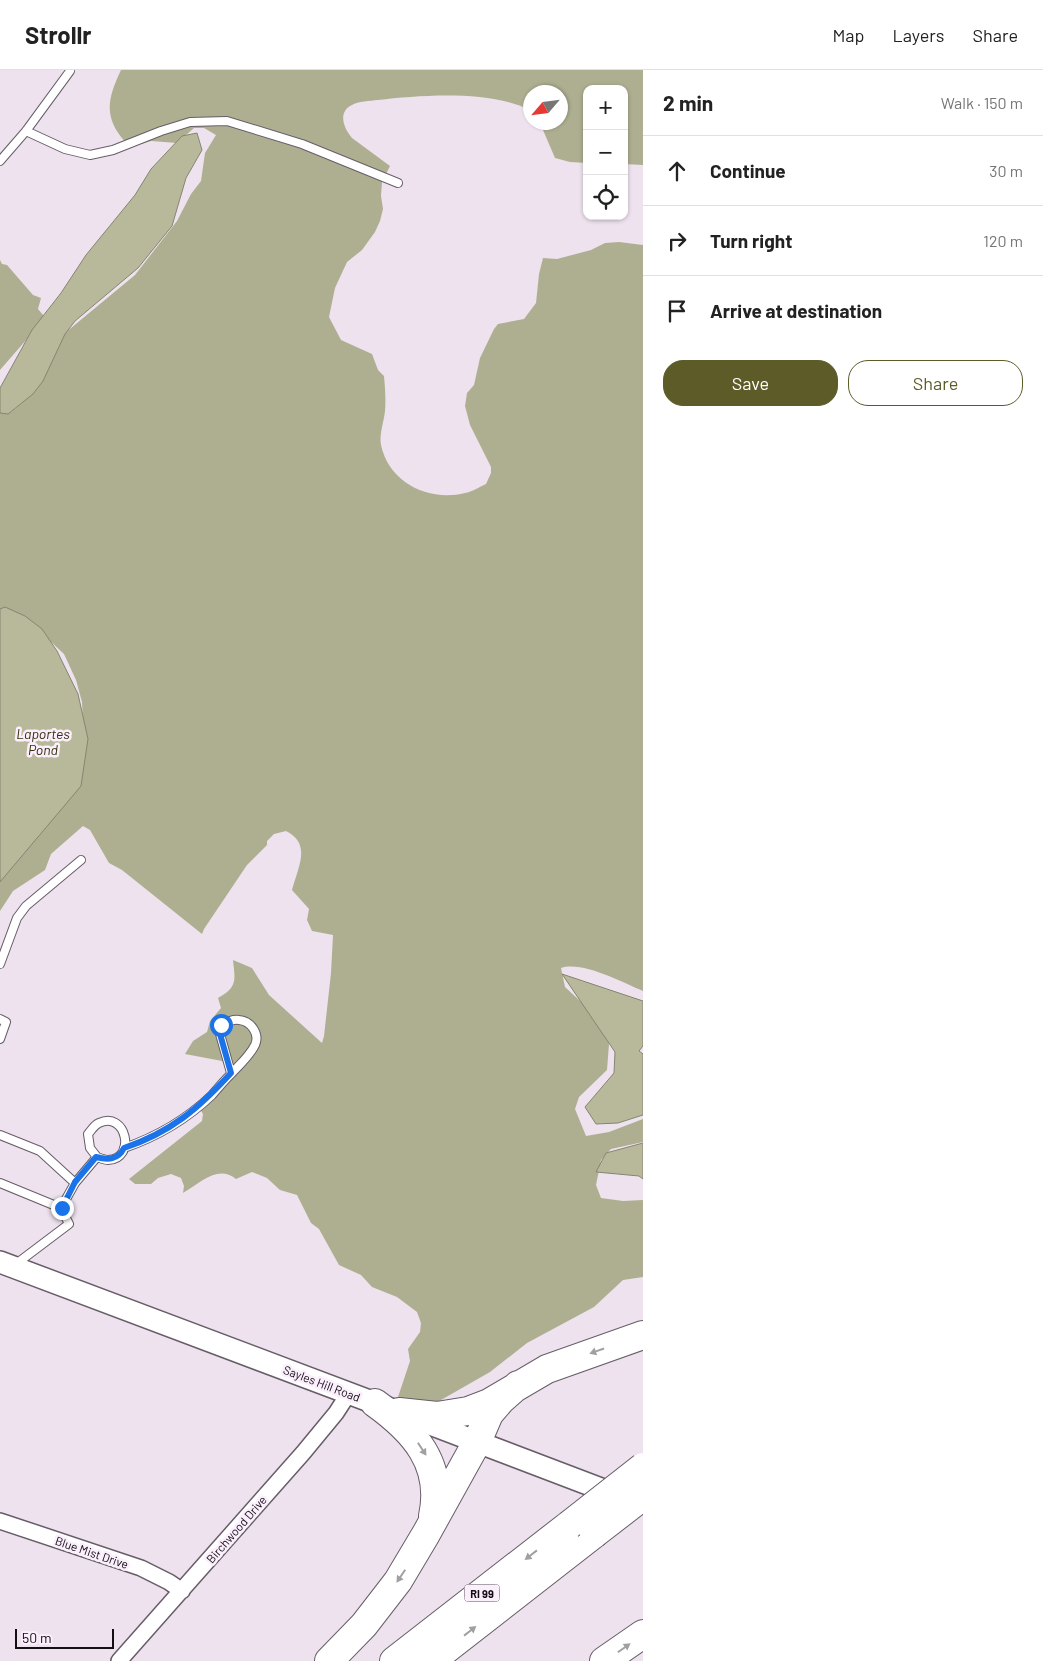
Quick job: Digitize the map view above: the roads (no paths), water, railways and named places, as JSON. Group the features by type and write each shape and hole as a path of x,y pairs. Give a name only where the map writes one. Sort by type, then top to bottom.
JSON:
{"highway":[{"path":"387,1408 431,1416 459,1414 489,1403 518,1385 560,1364 643,1335"},
{"path":"329,1661 377,1610 407,1567 476,1442 486,1419 494,1406 518,1385"},
{"path":"387,1408 394,1418 411,1434 423,1450 431,1466 435,1483 436,1502 426,1534"},
{"name":"RI 99","path":"431,1661 582,1529 643,1467"},
{"name":"RI 99","path":"394,1661 582,1529 643,1496"},
{"path":"604,1661 643,1634"}],"main road":[{"name":"Sayles Hill Road","path":"6,1264 643,1505"}],"street":[{"name":"Birchwood Drive","path":"120,1661 309,1447 349,1393"},
{"name":"Blue Mist Drive","path":"0,1521 141,1568 182,1591"}],"lane":[{"path":"0,161 26,131 70,71"},
{"path":"26,131 64,149 90,155 113,150 190,122 227,121 302,144 398,183"},
{"path":"0,964 17,918 26,906 81,860"},
{"path":"0,1019 6,1022 0,1039"},
{"path":"124,1148 148,1140 198,1107 241,1064 256,1043 256,1035 252,1027 246,1022 239,1020 229,1021 221,1025 220,1034 231,1073"},
{"path":"108,1121 116,1123 124,1132 126,1142 121,1154 109,1160 96,1157 90,1148 88,1134 97,1123 108,1121"},
{"path":"0,1135 40,1151 75,1182"},
{"path":"62,1208 75,1182 96,1157"},
{"path":"0,1183 62,1208 69,1224 6,1264"}],"water":[{"path":"197,133 202,150 186,178 172,226 138,268 75,321 65,334 43,381 33,394 8,414 0,413 0,388 32,330 61,293 86,255 135,195 151,169 182,136"},
{"name":"Laportes Pond","path":"5,607 25,616 42,629 57,651 78,694 88,739 81,786 0,882 0,609"},
{"path":"562,974 643,1001 643,1046 639,1051 643,1054 643,1115 618,1123 596,1124 585,1107 614,1073 615,1052"},
{"path":"643,1143 643,1179 639,1176 596,1172 606,1153"}]}
